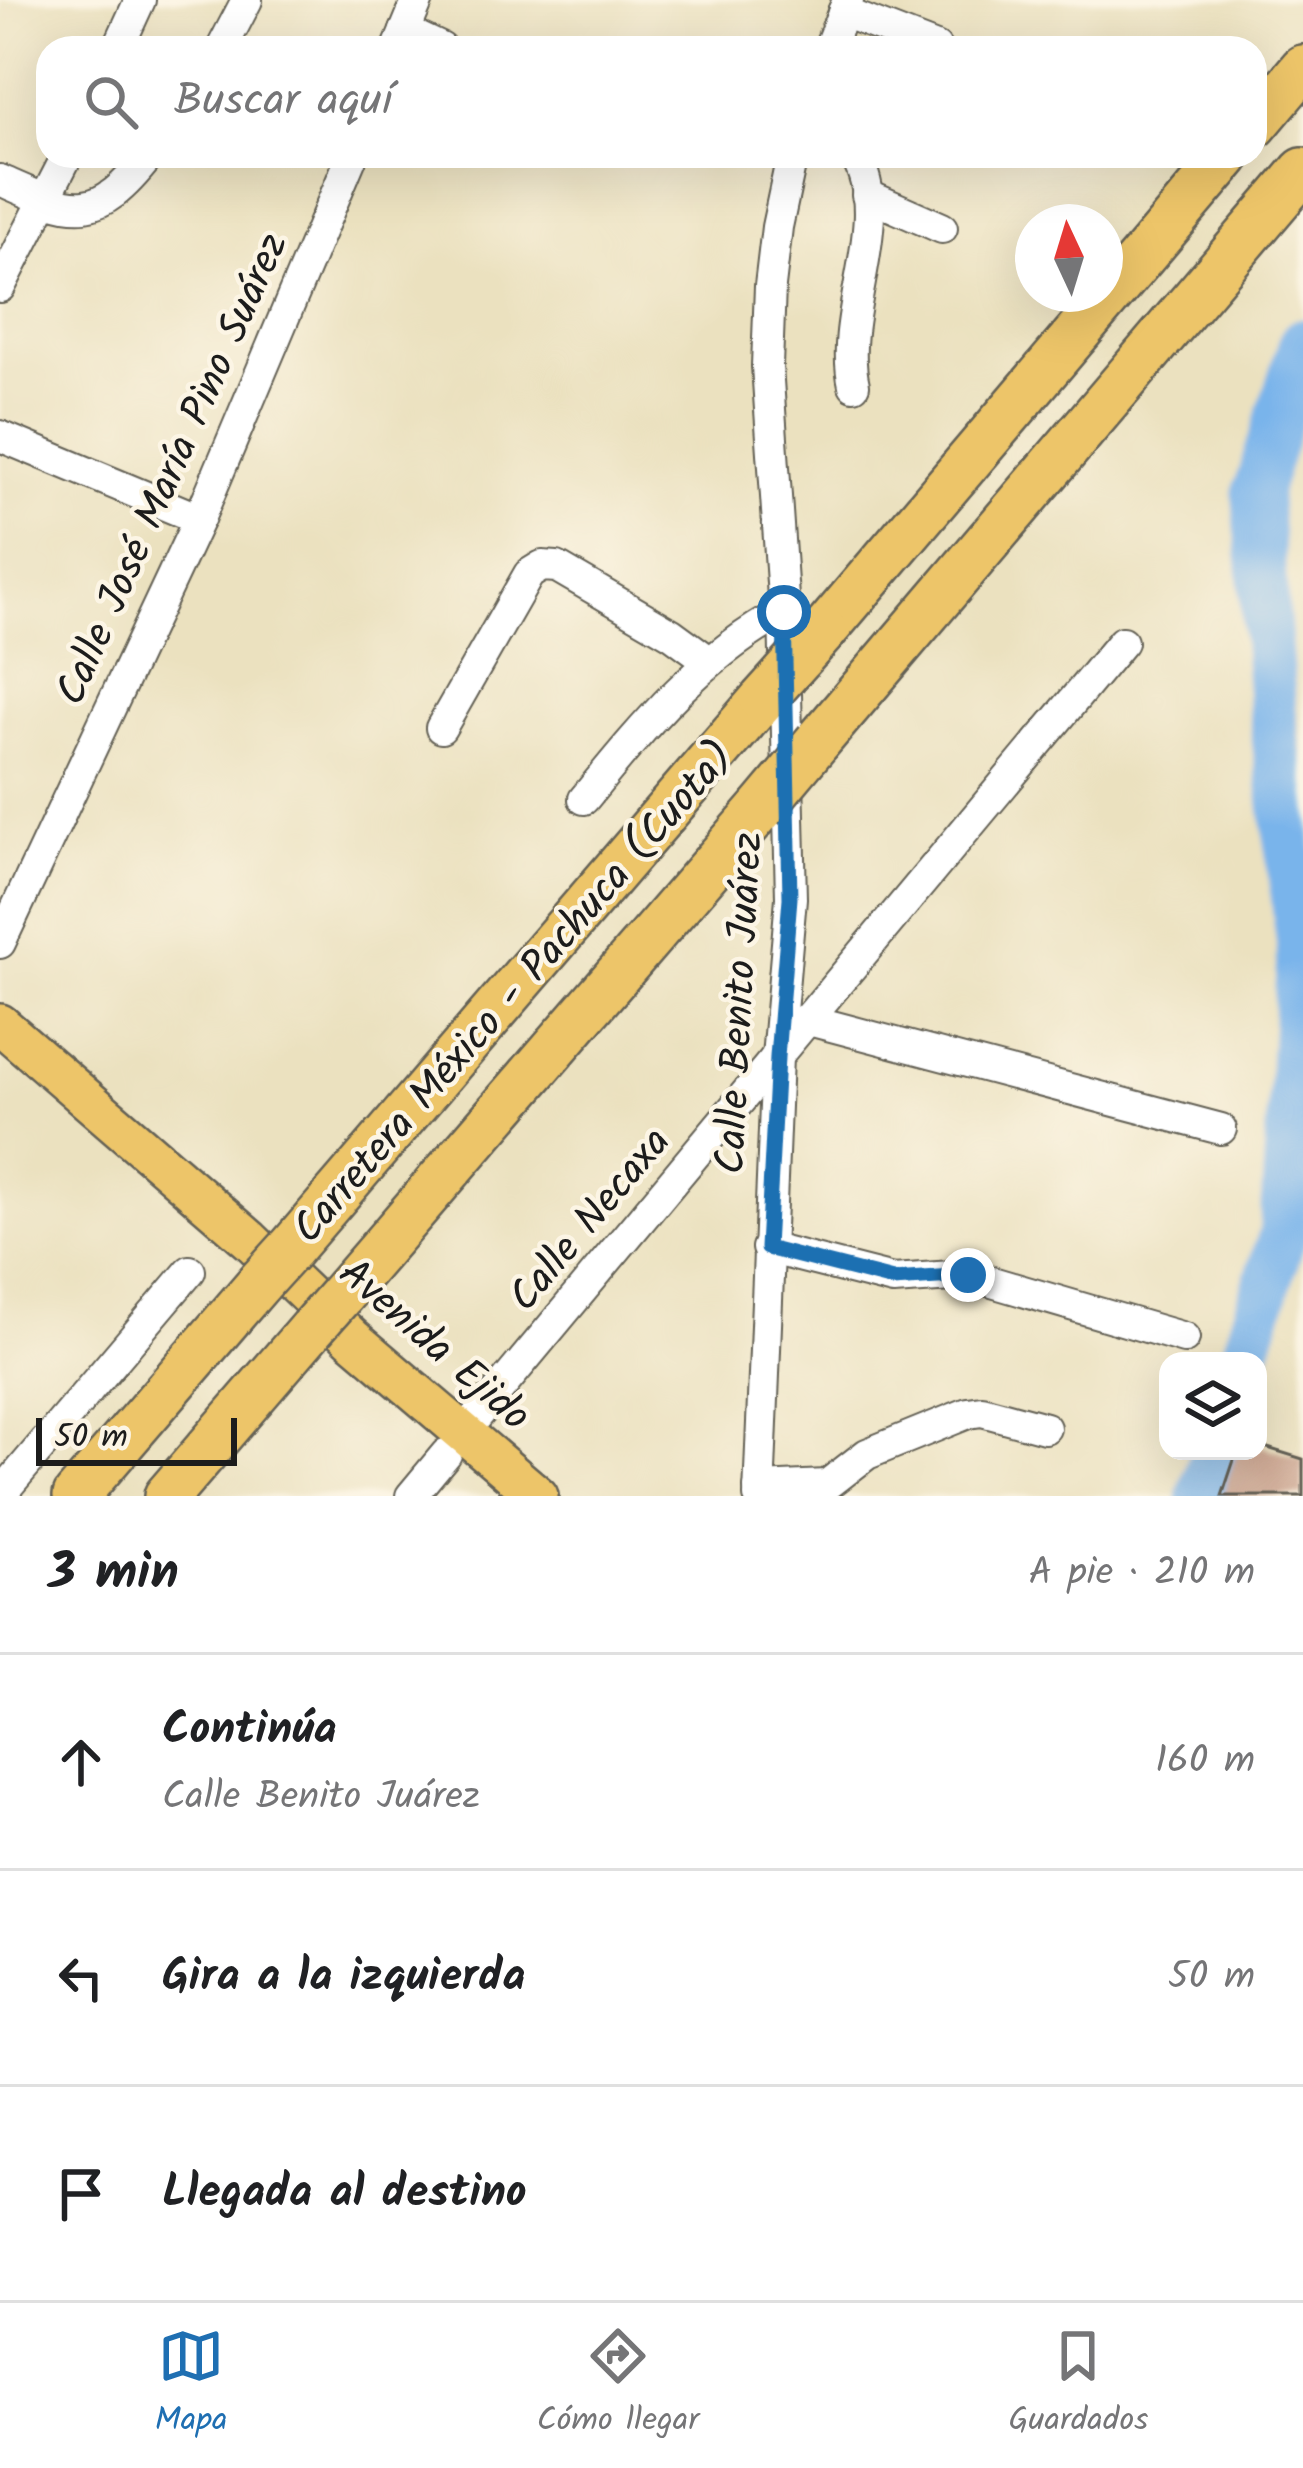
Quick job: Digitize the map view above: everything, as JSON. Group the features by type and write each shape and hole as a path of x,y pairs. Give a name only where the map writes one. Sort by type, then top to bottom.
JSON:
{"highway":[{"path":"1267,110 1303,68"},
{"name":"Carretera México - Pachuca (Cuota)","path":"76,1496 762,700 804,622 1217,168"},
{"name":"Carretera México - Pachuca (Cuota)","path":"167,1496 1303,171"}],"main road":[{"name":"Avenida Ejido","path":"0,1024 250,1240 455,1444 538,1496"}],"street":[{"path":"124,36 140,0"},
{"path":"228,36 247,0"},
{"path":"403,36 418,0"},
{"path":"834,36 846,6 910,36"},
{"path":"0,287 61,168"},
{"path":"0,180 74,208 101,203 137,168"},
{"name":"Calle José María Pino Suárez","path":"0,943 199,519 347,168"},
{"name":"Calle Benito Juárez","path":"759,1492 767,1248 804,622 767,366 770,286 790,168"},
{"path":"854,385 849,343 867,238 868,195 862,168"},
{"path":"868,195 942,228"},
{"path":"0,436 199,519"},
{"path":"441,728 530,574 542,566 556,567 576,578 709,661"},
{"path":"584,799 651,717 709,661 751,629 804,622"},
{"name":"Calle Necaxa","path":"411,1496 1122,642"},
{"path":"805,1019 1221,1130"},
{"path":"767,1248 893,1280 968,1275 1184,1338"},
{"path":"0,1495 190,1271"},
{"path":"759,1492 826,1486 866,1454 968,1413 982,1411 1045,1427"}],"building":[{"path":"1267,1448 1303,1459 1303,1496 1222,1496 1234,1460 1267,1460"}],"waterway":[{"path":"1246,1352 1283,1233 1301,950 1273,717 1256,493 1303,342"},
{"path":"1201,1496 1212,1460"}],"route":[{"path":"784,612 790,898 767,1248 893,1280 968,1275"}]}
